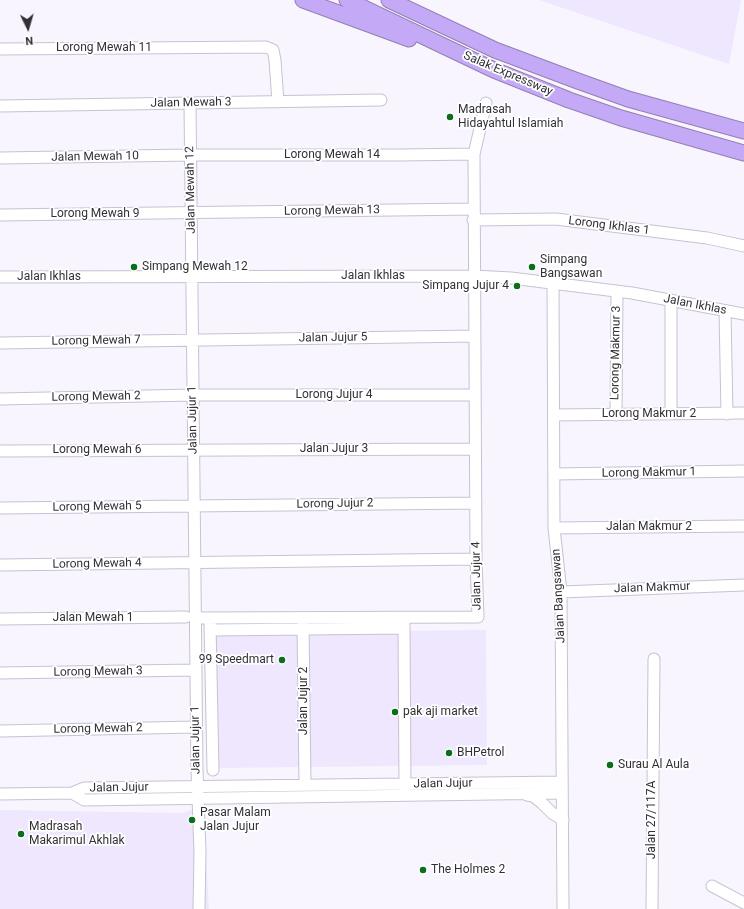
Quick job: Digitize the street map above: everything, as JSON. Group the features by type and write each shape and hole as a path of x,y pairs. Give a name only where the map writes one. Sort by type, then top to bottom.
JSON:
{"highway":[{"path":"303,0 494,70"},
{"name":"Salak Expressway","path":"347,0 494,70 569,100 621,118 744,153"},
{"name":"Salak Expressway","path":"389,0 495,50 628,99 744,131"},
{"path":"413,0 495,50"}],"street":[{"name":"Lorong Mewah 11","path":"0,49 266,47 273,50 278,102"},
{"name":"Jalan Mewah 3","path":"0,106 381,100"},
{"name":"Jalan Mewah 12","path":"190,103 192,277"},
{"path":"474,276 474,154 486,103"},
{"name":"Lorong Mewah 14","path":"190,155 474,154"},
{"name":"Jalan Mewah 10","path":"0,158 190,155"},
{"name":"Lorong Mewah 13","path":"191,214 473,215"},
{"name":"Lorong Mewah 9","path":"0,215 191,214"},
{"name":"Lorong Ikhlas 1","path":"473,215 556,219 707,238 744,246"},
{"name":"Jalan Ikhlas","path":"0,277 474,276 553,282 617,291 744,314"},
{"name":"Jalan Jujur 4","path":"190,618 303,618 404,622 478,616 476,559 474,276"},
{"name":"Jalan Jujur 1","path":"192,277 194,563 190,618 196,670 197,792 200,852 199,909"},
{"name":"Jalan Bangsawan","path":"553,282 554,528 561,592 563,909"},
{"name":"Lorong Makmur 3","path":"616,415 617,291"},
{"path":"671,300 671,414"},
{"path":"725,311 727,414"},
{"name":"Jalan Jujur 5","path":"192,340 474,336"},
{"name":"Lorong Mewah 7","path":"0,342 192,340"},
{"name":"Lorong Jujur 4","path":"193,395 475,394"},
{"name":"Lorong Mewah 2","path":"0,399 193,395"},
{"name":"Lorong Makmur 2","path":"554,415 744,414"},
{"name":"Jalan Jujur 3","path":"193,450 475,449"},
{"name":"Lorong Mewah 6","path":"0,451 193,450"},
{"name":"Lorong Makmur 1","path":"554,474 744,471"},
{"name":"Lorong Jujur 2","path":"194,505 476,503"},
{"name":"Lorong Mewah 5","path":"0,508 194,505"},
{"name":"Jalan Makmur 2","path":"554,528 744,526"},
{"path":"194,563 476,559"},
{"name":"Lorong Mewah 4","path":"0,565 194,563"},
{"name":"Jalan Makmur","path":"561,592 744,585"},
{"name":"Jalan Mewah 1","path":"0,619 190,618"},
{"path":"210,618 213,770"},
{"name":"Jalan Jujur 2","path":"303,618 305,785"},
{"path":"210,630 303,629 404,622 405,790"},
{"name":"Jalan 27/117A","path":"652,909 654,659"},
{"name":"Lorong Mewah 3","path":"0,673 196,670"},
{"name":"Lorong Mewah 2","path":"0,731 196,727"},
{"name":"Jalan Jujur","path":"197,792 305,785 524,794 562,787"},
{"name":"Jalan Jujur","path":"0,794 72,794 84,788 197,792 562,787"},
{"path":"524,794 538,799 552,813 562,820"},
{"path":"712,886 744,904"},
{"path":"554,909 563,897 569,909"}],"shaded area":[{"path":"539,0 741,0 729,64"},
{"path":"486,630 487,765 216,768 214,633"},
{"path":"203,806 209,909 0,909 0,810 182,813"}],"place":[{"name":"Madrasah Hidayahtul Islamiah","path":"450,117"},
{"name":"Simpang Mewah 12","path":"134,267"},
{"name":"Simpang Bangsawan","path":"532,267"},
{"name":"Simpang Jujur 4","path":"517,286"},
{"name":"99 Speedmart","path":"282,660"},
{"name":"pak aji market","path":"395,712"},
{"name":"BHPetrol","path":"449,753"},
{"name":"Surau Al Aula","path":"610,765"},
{"name":"Pasar Malam Jalan Jujur","path":"192,820"},
{"name":"Madrasah Makarimul Akhlak","path":"21,834"},
{"name":"The Holmes 2","path":"423,870"}]}
